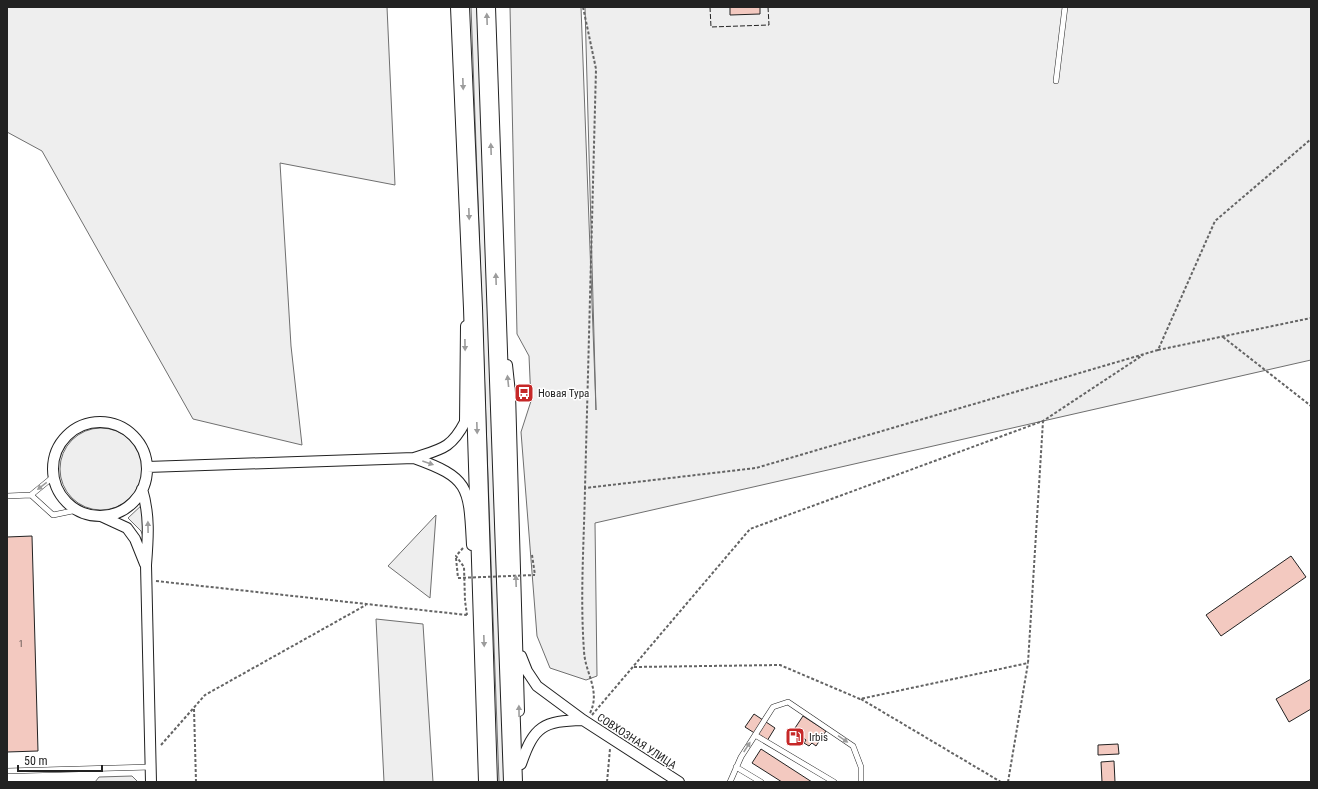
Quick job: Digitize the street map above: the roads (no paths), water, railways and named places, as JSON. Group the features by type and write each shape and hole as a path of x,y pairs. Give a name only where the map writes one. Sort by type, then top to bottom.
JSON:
{"highway":[{"path":"460,7 473,308 473,617 488,782"},
{"path":"486,7 513,782"}],"street":[{"path":"147,467 414,458 441,449 451,443 465,422 465,331 468,317 473,308"},
{"path":"498,318 505,354 510,393 521,782"},
{"path":"95,422 116,424 134,437 145,454 147,467 142,489 132,503 110,515 101,516 92,516 77,510 62,497 54,477 55,455 62,441 74,429 95,422"},
{"path":"414,458 440,467 451,473 462,484 467,495 470,509 475,593 473,617"},
{"path":"142,489 148,509 146,580 151,782"},
{"path":"101,516 127,528 136,539 146,566"},
{"name":"СОВХОЗНАЯ УЛИЦА","path":"518,648 526,671 537,686 584,721 612,737 679,782"},
{"name":"СОВХОЗНАЯ УЛИЦА","path":"521,764 533,734 542,727 563,720 584,721"}],"lane":[{"path":"1056,81 1065,7"},
{"path":"7,496 31,495 54,477"},
{"path":"31,495 53,514 77,510"},
{"path":"730,782 740,757 773,707 788,702 853,746 861,767 861,782"},
{"path":"755,735 834,782"},
{"path":"7,771 151,767"},
{"path":"736,767 761,782"},
{"path":"823,782 827,777"}],"place":[{"name":"Новая Тура","path":"524,393"},
{"name":"Irbis","path":"795,737"}]}
